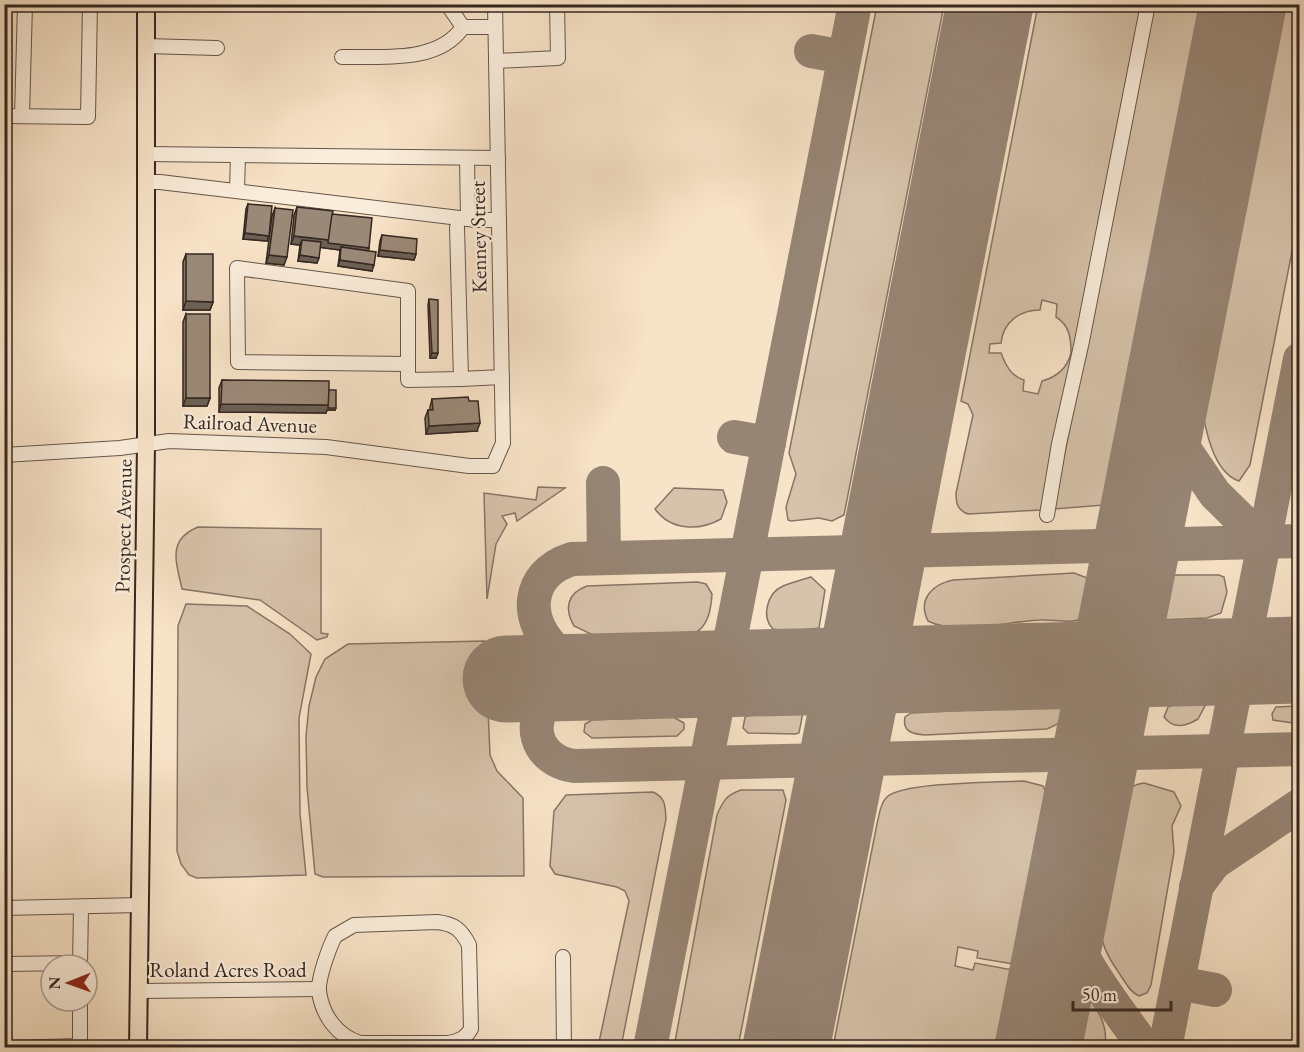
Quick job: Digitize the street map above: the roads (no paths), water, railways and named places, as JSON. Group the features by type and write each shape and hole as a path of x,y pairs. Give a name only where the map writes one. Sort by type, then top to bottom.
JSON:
{"main road":[{"name":"Prospect Avenue","path":"138,1047 146,444 146,4"}],"street":[{"path":"22,116 25,4"},
{"path":"4,116 88,117 90,4"},
{"path":"447,4 463,27"},
{"name":"Kenney Street","path":"493,466 503,443 495,4"},
{"path":"496,61 558,58 557,4"},
{"path":"1047,515 1059,444 1082,341 1148,4"},
{"path":"463,27 495,27"},
{"path":"342,57 421,55 455,38 463,27"},
{"path":"146,46 217,48"},
{"path":"145,154 498,158"},
{"path":"237,191 238,155"},
{"path":"461,379 463,223 467,158"},
{"path":"145,182 237,191 463,223 499,220"},
{"path":"408,364 238,362 237,268 408,291 408,364 408,380 502,377"},
{"name":"Railroad Avenue","path":"4,455 169,441 327,447 470,466 493,466"},
{"path":"4,908 141,906"},
{"path":"80,953 81,907"},
{"path":"436,922 452,924 463,933 469,945 471,1029 462,1040 448,1043 360,1043 347,1039 335,1029 319,989 330,948 335,936 343,929 354,925 436,922"},
{"path":"563,957 564,1047"},
{"path":"4,964 39,964"},
{"name":"Roland Acres Road","path":"138,991 319,989"},
{"path":"8,1047 80,1047 80,1013"}]}
